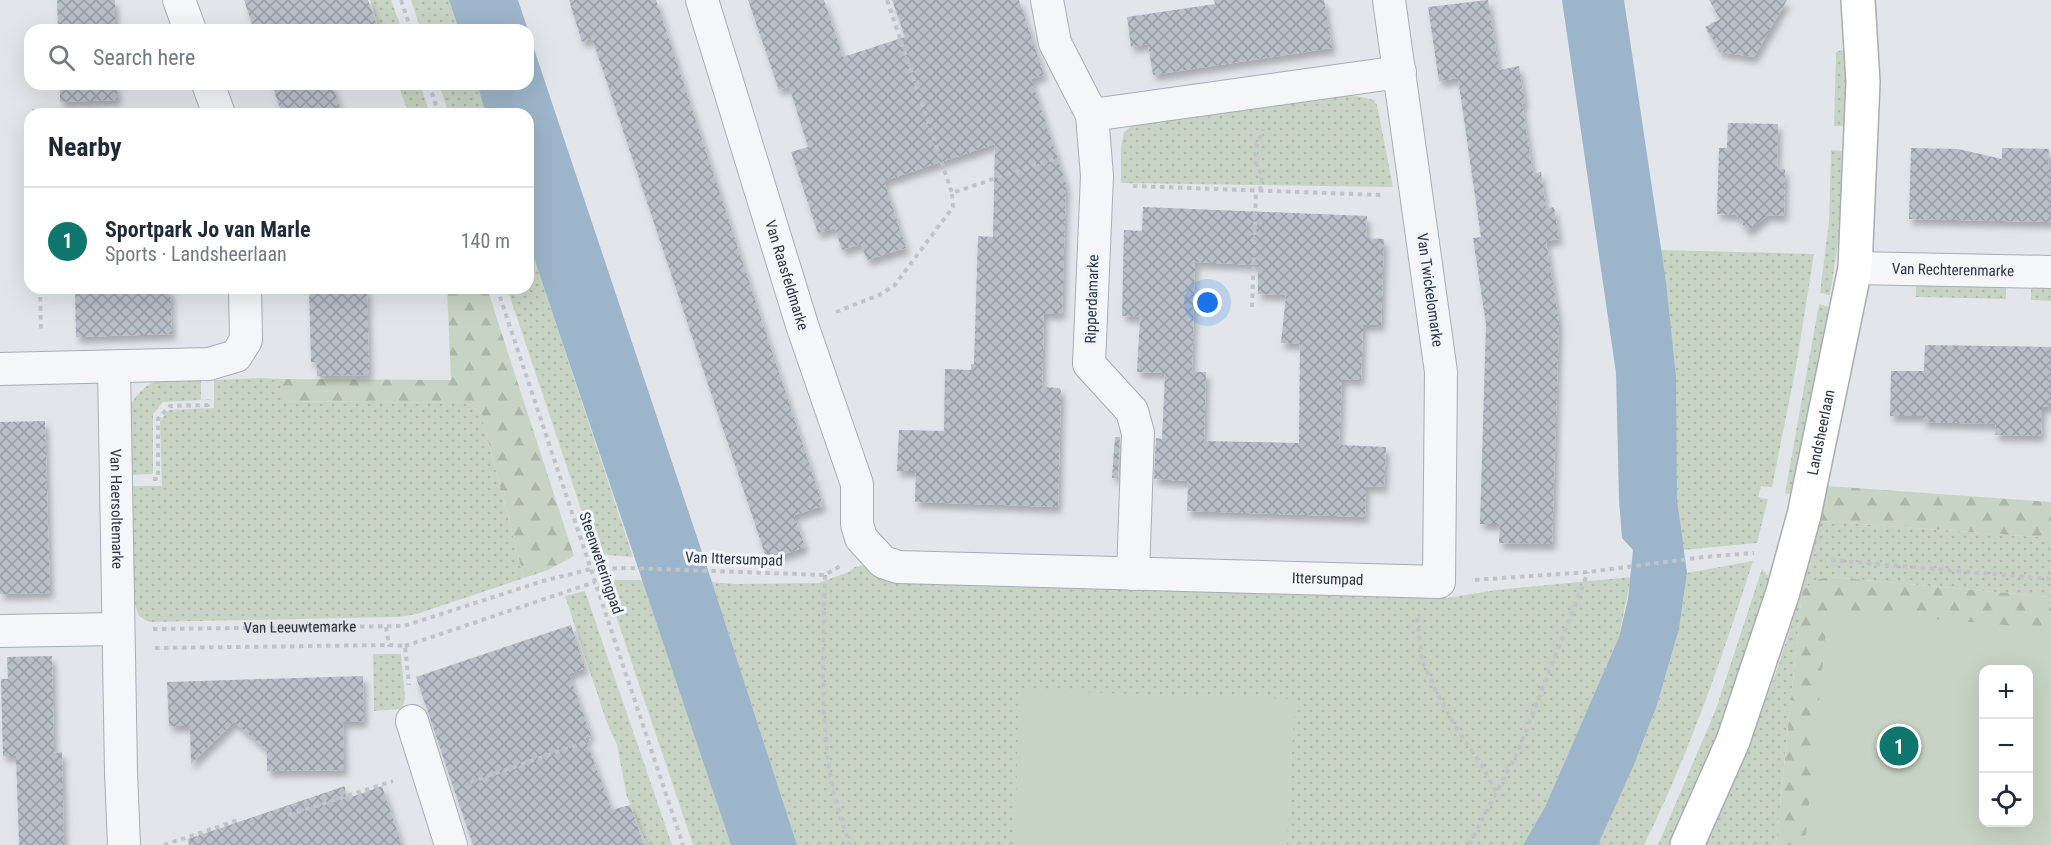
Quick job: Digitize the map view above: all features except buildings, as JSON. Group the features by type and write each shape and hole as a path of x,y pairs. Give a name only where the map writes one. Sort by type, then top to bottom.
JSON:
{"street":[{"path":"179,0 187,24"},
{"name":"Van Raasfeldmarke","path":"702,0 802,325 857,484 857,524 861,538 869,549"},
{"name":"Ripperdamarke","path":"1047,0 1055,43 1093,130 1097,185 1089,364 1132,411 1138,433 1133,574"},
{"name":"Van Twickelomarke","path":"1389,0 1442,372 1427,582"},
{"name":"Landsheerlaan","path":"1687,845 1733,741 1783,592 1804,515 1855,268 1863,82 1858,0"},
{"path":"1093,130 1258,92 1400,72"},
{"path":"210,90 217,108"},
{"name":"Van Rechterenmarke","path":"1855,268 2051,272"},
{"path":"0,369 209,364 236,356 246,340 245,294"},
{"name":"Van Haersoltemarke","path":"114,367 124,845"},
{"name":"Ittersumpad","path":"869,549 883,562 898,567 1427,582"},
{"path":"0,631 118,629"},
{"path":"412,721 451,845"}],"path":[{"path":"401,0 409,24"},
{"path":"802,325 879,295 894,286 953,207 952,193 887,0"},
{"path":"431,90 437,108"},
{"path":"1252,307 1258,191 1262,175 1256,163 1255,150 1263,134 1264,117 1258,92"},
{"path":"952,193 1093,130"},
{"path":"1097,185 1417,196"},
{"path":"40,294 42,368"},
{"name":"Steenweteringpad","path":"499,294 683,845"},
{"path":"116,479 158,479 158,419 170,406 208,405 209,364"},
{"path":"850,845 833,789 826,750 825,575 869,549"},
{"path":"1496,792 1481,764 1458,731 1422,661 1416,612 1427,582 1588,572 1704,557 1757,553 2051,579"},
{"name":"Van Ittersumpad","path":"591,569 627,568 825,575"},
{"name":"Van Leeuwtemarke","path":"118,629 404,626 543,581 591,569"},
{"path":"1469,845 1518,751 1588,572"},
{"path":"118,629 152,648 405,646 595,582"},
{"path":"386,627 389,645"},
{"path":"405,646 412,721"},
{"path":"288,815 431,782 591,740"},
{"path":"164,845 238,820"}],"green space":[{"path":"370,0 391,0 400,24 378,24"},
{"path":"411,0 449,0 457,24 419,24"},
{"path":"1845,49 1847,126 1834,126 1836,52"},
{"path":"400,90 422,90 428,108 407,108"},
{"path":"441,90 479,90 484,108 447,108"},
{"path":"1352,95 1374,100 1377,105 1393,187 1121,183 1121,147 1124,132 1139,121"},
{"path":"1831,150 1843,151 1841,223 1830,295 1820,293 1829,221"},
{"path":"1661,250 1814,254 1796,367 1772,487 1761,486 1758,497 1768,499 1757,543 1683,550 1677,499"},
{"path":"534,257 633,557 596,554 509,294 534,294"},
{"path":"1916,284 2006,288 2006,299 1916,297"},
{"path":"2031,287 2051,288 2051,301 2031,300"},
{"path":"447,294 489,294 574,556 548,570 524,578 481,413 466,403 281,401 281,379 451,380"},
{"path":"1819,304 1831,308 1793,495 1785,493"},
{"path":"201,379 201,400 163,402 153,414 153,474 130,475 130,405 145,388 160,380"},
{"path":"281,379 281,401 466,403 481,413 524,578 417,614 399,617 149,622 139,616 134,603 131,486 162,486 160,421 169,410 214,408 214,380"},
{"path":"1828,486 2051,502 2051,538 1820,521"},
{"path":"1820,521 2051,538 2051,597 1832,577 1802,591 1776,845 1703,845 1749,743 1773,680 1793,621"},
{"path":"1753,561 1704,705 1676,776 1644,845 1598,845 1634,765 1657,705 1679,629 1687,573"},
{"path":"868,564 1447,598 1496,590 1631,577 1619,637 1545,807 1523,845 797,845 712,582 818,583 849,572 855,567"},
{"path":"1762,569 1768,576 1769,583 1725,716 1699,781 1669,845 1658,845 1716,709"},
{"path":"1832,577 2051,597 2051,648 1833,627 1812,845 1776,845 1802,591 1815,580"},
{"path":"615,580 643,580 731,845 693,845 609,595"},
{"path":"585,591 672,845 647,845 627,797 617,745 606,720 565,596"},
{"path":"1828,610 2051,629 2051,845 1805,845"},
{"path":"373,654 401,654 405,699 402,709 374,711"},
{"path":"1019,690 1295,699 1287,845 1015,845"}],"water":[{"path":"449,0 518,0 526,24 457,24"},
{"path":"1562,0 1624,0 1666,282 1676,377 1677,499 1687,573 1679,629 1657,705 1634,765 1598,845 1523,845 1545,807 1619,637 1628,599 1633,550 1622,538 1616,373"},
{"path":"534,49 797,845 731,845 534,258 534,108 484,108 479,90 534,90"}],"place":[{"name":"Sportpark Jo van Marle","path":"1899,746"}]}
